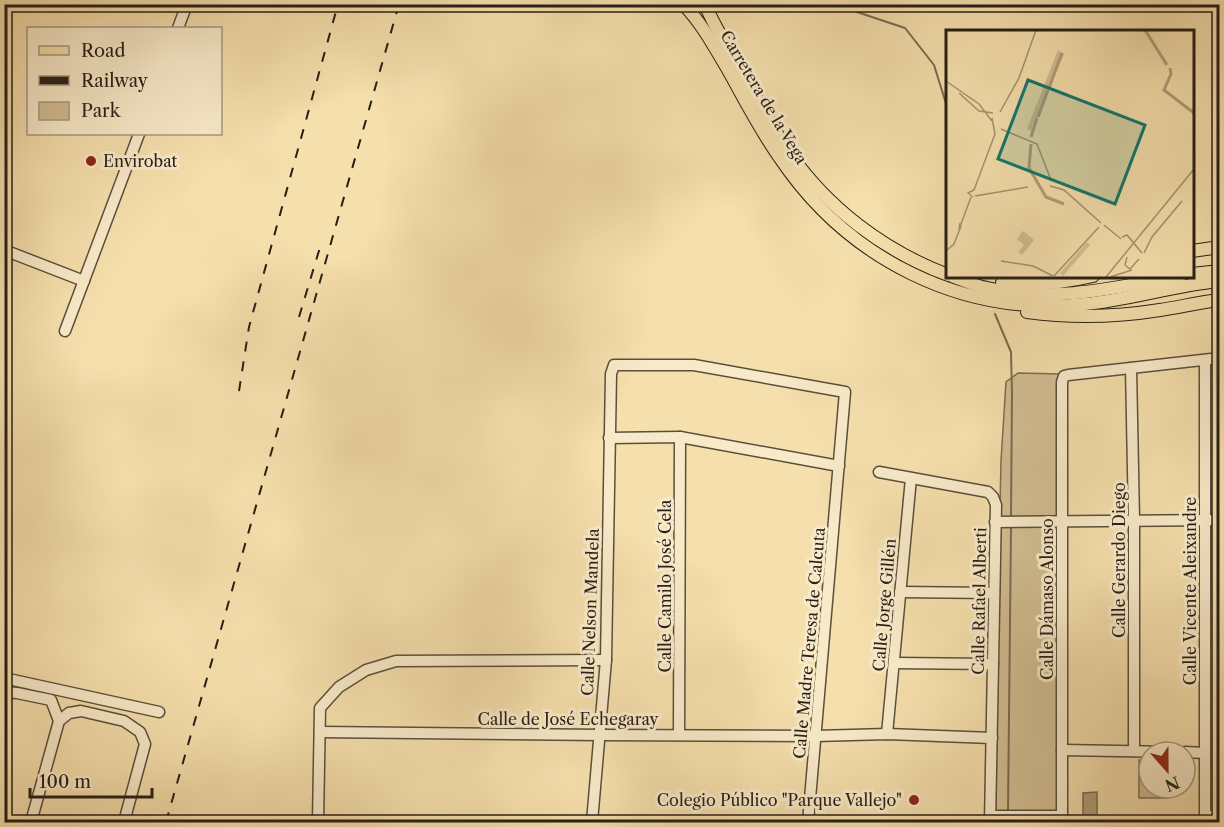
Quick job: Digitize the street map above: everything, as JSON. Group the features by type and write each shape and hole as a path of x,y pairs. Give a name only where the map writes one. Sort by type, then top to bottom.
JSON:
{"main road":[{"name":"Carretera de la Vega","path":"682,4 698,22 715,48 775,151 797,182 837,225 899,268 935,284 982,298 1003,302 1064,306 1220,281"},
{"name":"Carretera de la Vega","path":"705,4 780,138 803,172 824,195 888,247 920,264 946,274"},
{"path":"1194,251 1220,247"},
{"path":"1194,274 1220,271"},
{"name":"Carretera de la Vega","path":"957,278 987,288 1024,294 1055,295 1102,291 1170,278"},
{"path":"963,278 1028,285 1050,284 1082,278"},
{"path":"935,284 963,300 999,308 1058,315 1124,314 1220,300"}],"street":[{"path":"178,27 187,4"},
{"path":"65,331 139,135"},
{"path":"4,250 84,281"},
{"path":"1131,368 1220,358"},
{"name":"Calle Vicente Aleixandre","path":"1205,360 1205,819"},
{"name":"Calle Nelson Mandela","path":"592,822 606,660 609,438 611,374 614,365 694,365 845,392 838,466"},
{"name":"Calle Dámaso Alonso","path":"1062,819 1061,386 1064,376 1131,368"},
{"name":"Calle Gerardo Diego","path":"1131,368 1134,521 1134,751"},
{"path":"609,438 680,437 838,466"},
{"name":"Calle Camilo José Cela","path":"679,735 680,437"},
{"name":"Calle Madre Teresa de Calcuta","path":"808,822 838,466"},
{"name":"Calle Rafael Alberti","path":"879,472 988,492 996,505 990,819"},
{"name":"Calle Jorge Gillén","path":"887,734 911,478"},
{"path":"995,522 1220,520"},
{"path":"900,592 994,593"},
{"path":"318,822 320,708 339,687 366,670 396,661 606,660"},
{"path":"894,663 993,664"},
{"path":"4,678 159,712"},
{"path":"4,692 51,700 59,721"},
{"path":"31,822 59,721 69,712 81,711 124,721 140,732 145,744 124,822"},
{"name":"Calle de José Echegaray","path":"320,732 816,736 887,734 992,738"},
{"path":"1062,750 1137,751"},
{"path":"1197,753 1204,753"},
{"path":"1205,819 1220,816"},
{"path":"990,819 1062,819"}],"green space":[{"path":"1018,373 1061,374 1060,822 993,822 1001,461 1006,382"}],"shaded area":[{"path":"1097,792 1097,822 1083,822 1083,793"}],"waterway":[{"path":"842,4 845,8 905,28 934,65 946,104"},
{"path":"995,314 1011,352 1011,516"},
{"path":"1008,810 1011,528"}],"railway":[{"path":"239,391 249,327 338,4"},
{"path":"166,822 399,4"},
{"path":"299,317 321,244"}],"place":[{"name":"Envirobat","path":"91,161"},
{"name":"Colegio Público \"Parque Vallejo\"","path":"914,800"}]}
